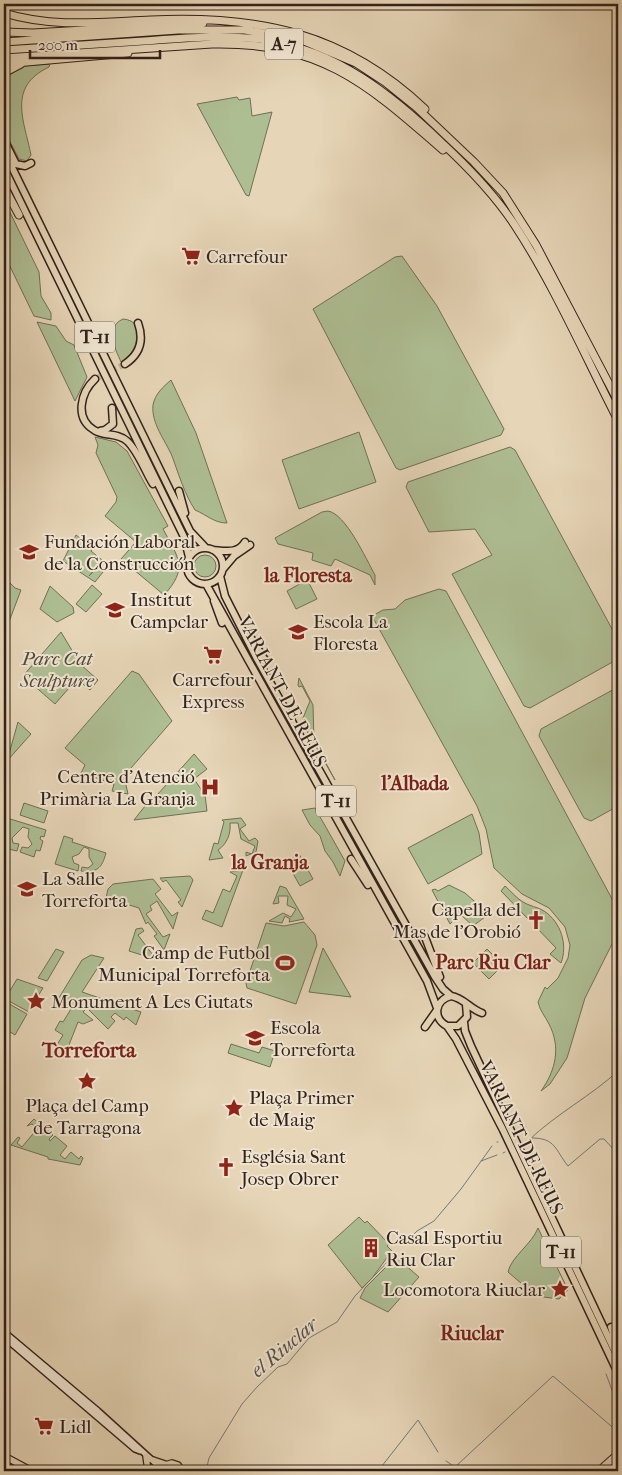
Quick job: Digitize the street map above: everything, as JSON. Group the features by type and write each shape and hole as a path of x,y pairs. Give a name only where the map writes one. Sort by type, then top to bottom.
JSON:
{"highway":[{"path":"4,13 29,20 57,24 174,19 246,23 290,31 318,39 373,66 422,107 476,159 490,178"},
{"path":"4,32 246,23"},
{"name":"A-7","path":"4,42 223,29 256,31 290,37 342,56 386,82 416,107 490,178 519,215 529,232 618,401"},
{"name":"A-7","path":"4,50 212,37 265,40 301,48 348,68 391,96 462,162 499,204 529,249 618,420"},
{"path":"4,73 21,64 193,44"},
{"path":"4,58 193,44 247,44 280,49 312,58 347,74 390,104 450,155 499,204"},
{"path":"4,64 80,58"},
{"path":"4,140 16,164 25,166 31,162"},
{"name":"T-11","path":"4,151 195,538 206,548"},
{"name":"T-11","path":"4,168 169,512 184,537 189,557 187,567 190,576 196,582 206,584 216,599"},
{"path":"4,180 19,215"},
{"path":"4,187 19,215"},
{"path":"125,364 132,359 140,345 142,336 138,323"},
{"path":"95,379 86,390 81,406 84,420 93,430 119,436 132,446 169,512"},
{"path":"93,430 105,430 113,424 112,408"},
{"path":"179,491 188,522"},
{"path":"189,557 196,550 206,548 232,552 240,549 247,543 234,556 214,582 206,584"},
{"name":"T-11","path":"214,550 222,560 222,573"},
{"name":"VARIANT DE REUS","path":"222,573 225,596 240,624 350,827 436,977 449,994"},
{"path":"216,599 214,601 222,624"},
{"name":"VARIANT DE REUS","path":"216,599 396,928 427,980 437,1009"},
{"path":"240,624 244,626 265,660"},
{"path":"352,859 396,928"},
{"path":"425,937 449,994 443,999 425,1028 458,1026 466,1019 482,1013 474,1011 466,1004"},
{"name":"T-11","path":"449,994 459,998 466,1004 466,1019"},
{"name":"T-11","path":"437,1009 438,1019 446,1026"},
{"name":"VARIANT DE REUS","path":"466,1019 465,1031 471,1046 484,1068 617,1356"},
{"name":"VARIANT DE REUS","path":"446,1026 462,1051 526,1178 602,1344 618,1373"},
{"path":"526,1178 524,1181 534,1205"},
{"path":"611,1327 618,1349 617,1356"},
{"path":"599,1471 618,1454"}],"main road":[{"path":"4,1332 98,1410 135,1443 140,1451"},
{"path":"4,1337 132,1447 140,1451 161,1469 176,1464 182,1471"},
{"path":"4,1456 32,1471"},
{"path":"148,1458 148,1471"},
{"path":"4,1466 14,1471"}],"green space":[{"path":"50,64 49,67 36,75 27,84 23,94 23,117 31,155 27,161 19,159 4,130 4,76 23,66"},
{"path":"237,97 239,100 250,98 252,116 272,112 249,196 246,195 197,104"},
{"path":"4,200 39,272 41,296 51,313 51,320 34,316 4,254"},
{"path":"402,256 437,306 504,429 501,435 400,470 396,468 313,309 395,257"},
{"path":"123,319 131,321 136,325 138,338 132,352 121,362 114,345 112,333 117,323"},
{"path":"37,322 56,326 66,341 74,345 87,377 75,401"},
{"path":"171,380 196,433 227,523 214,520 195,510 172,456 156,425 153,412 154,401 160,391"},
{"path":"359,432 376,482 299,509 282,460"},
{"path":"95,437 116,442 127,451 168,526 163,529 173,547 179,570 172,586 164,595 121,559 136,542 105,516 116,502 117,497 96,453 98,445"},
{"path":"510,447 515,450 618,640 618,659 530,708 524,706 452,574 492,555 475,529 429,532 406,487 408,482"},
{"path":"328,511 342,520 355,538 375,575 375,585 370,575 335,559 331,566 312,560 313,553 278,544 275,538 322,512"},
{"path":"76,535 93,548 91,551 102,560 89,576 97,568 103,572 95,582 63,561"},
{"path":"205,555 213,558 216,566 213,574 205,577 197,574 194,566 197,558"},
{"path":"4,577 5,581 7,580 15,588 21,590 4,635"},
{"path":"308,581 317,599 296,609 287,591"},
{"path":"92,585 102,594 86,612 76,604"},
{"path":"50,586 73,607 74,613 57,622 40,609"},
{"path":"439,589 446,591 618,910 618,932 585,998 567,1058 550,1084 541,1091 553,1067 556,1050 553,1033 538,1002 545,987 547,989 558,978 568,958 570,945 565,927 549,908 522,894 494,868 486,829 477,806 372,616 383,610 395,609 405,600"},
{"name":"Parc Cat Sculpture","path":"61,632 80,664 98,680 90,690 77,679 55,704 23,676"},
{"path":"132,671 139,674 172,721 124,776 128,794 112,791 114,784 81,773 85,765 65,748"},
{"path":"299,678 313,705 314,741 335,780 304,726 303,718 310,701 302,686 299,687 298,685"},
{"path":"618,687 618,806 591,821 584,818 539,736 541,729"},
{"path":"18,722 31,734 7,761"},
{"path":"194,754 207,769 194,779 205,795 207,811 134,820 153,796 157,795"},
{"path":"24,803 48,811 44,823 20,815"},
{"path":"315,808 345,861 340,876 325,851 320,836 310,825 302,810"},
{"path":"472,814 479,833 482,854 428,884 408,848"},
{"path":"7,818 46,830 44,837 41,836 40,839 43,841 40,851 36,850 34,857 20,852 22,847 28,848 32,844 28,837 29,829 23,827 12,838 13,843 19,844 17,851 4,848 4,821"},
{"path":"241,818 246,825 240,829 249,841 255,838 258,841 256,852 252,854 255,846 241,839 238,823 230,823 228,838 218,850 223,858 209,860 214,843 218,844 224,822 222,820"},
{"path":"64,836 73,839 72,842 106,853 101,866 91,871 81,871 82,867 88,868 93,864 89,857 89,849 84,847 79,854 72,857 74,863 79,865 78,871 55,864"},
{"path":"299,854 313,879 300,886 286,861"},
{"path":"243,870 222,927 202,919 206,910 213,913 223,889 230,892 237,876 230,872"},
{"path":"190,876 193,880 182,907 178,902 181,900 166,880 163,882 160,878"},
{"path":"153,879 161,889 155,894 172,916 178,912 173,929 157,901 150,906 152,910 146,914 163,937 170,934 164,950 154,936 157,934 148,922 146,924 139,908 106,898 108,889 113,884"},
{"path":"449,885 465,893 489,914 473,926 460,914 450,924 432,890 438,891"},
{"path":"280,886 286,888 304,919 289,922 290,919 285,916 282,923 269,921 283,913 291,917 296,909 287,905 288,896 278,896 279,903 273,904"},
{"path":"505,886 520,900 544,911 555,921 562,934 564,949 561,963 550,954 556,948 535,926 541,919 536,915 530,921 501,891"},
{"name":"Camp de Futbol Municipal Torreforta","path":"304,922 315,935 317,945 296,1004 247,988 246,983 266,923 284,926"},
{"path":"142,928 144,931 138,935 155,958 161,953 158,960 129,951 136,929"},
{"path":"323,948 351,997 309,992"},
{"path":"56,949 64,952 47,981 38,978"},
{"path":"487,949 503,965 489,979 473,963"},
{"path":"91,955 104,958 82,992 141,1012 136,1025 126,1017 124,1020 115,1013 111,1017 115,1021 108,1029 87,1008 83,1012 93,1020 83,1024 78,1022 67,1050 58,1047 52,1053 63,1035 55,1030 60,1021 63,1022 71,1009 57,1001 82,960"},
{"path":"17,979 43,988 38,996 36,995 29,1012 5,999"},
{"path":"4,1001 27,1014 15,1035 4,1028"},
{"path":"231,1044 259,1053 262,1047 275,1051 270,1067 228,1053"},
{"path":"34,1119 53,1135 49,1139 50,1141 55,1136 67,1146 60,1155 65,1159 71,1152 79,1159 81,1156 83,1158 80,1165 48,1159 48,1157 11,1145 18,1137 20,1138 17,1143 22,1147 37,1129 32,1124 27,1126"},
{"path":"359,1217 365,1223 367,1221 389,1244 387,1246 392,1251 362,1288 328,1245"},
{"path":"538,1228 568,1290 559,1299 536,1296 508,1272 513,1261 531,1240"},
{"path":"396,1257 419,1277 388,1312 360,1298 365,1288"}],"waterway":[{"path":"529,1140 618,1071"},
{"path":"532,1138 546,1140 551,1143 568,1166 600,1139 604,1139 618,1154"},
{"path":"405,1243 417,1231 434,1221 461,1189 492,1146"},
{"path":"481,1161 497,1155"},
{"name":"el Riuclar","path":"206,1471 209,1458 242,1404 278,1367 287,1364 309,1338 337,1322 355,1296 395,1254"},
{"path":"606,1374 618,1406"},
{"path":"446,1461 455,1467 553,1376 618,1432"},
{"path":"378,1471 418,1420 438,1452"}],"tunnel":[{"path":"95,379 125,364"}],"place":[{"name":"Carrefour","path":"191,256"},
{"name":"Fundación Laboral de la Construcción","path":"29,552"},
{"name":"Institut Campclar","path":"115,610"},
{"name":"Escola La Floresta","path":"298,632"},
{"name":"Carrefour Express","path":"213,655"},
{"name":"Centre d'Atenció Primària La Granja","path":"210,787"},
{"name":"La Salle Torreforta","path":"27,889"},
{"name":"Capella del Mas de l'Orobió","path":"536,920"},
{"name":"Camp de Futbol Municipal Torreforta","path":"285,963"},
{"name":"Monument A Les Ciutats","path":"36,1001"},
{"name":"Escola Torreforta","path":"255,1038"},
{"name":"Plaça del Camp de Tarragona","path":"87,1081"},
{"name":"Plaça Primer de Maig","path":"234,1108"},
{"name":"Església Sant Josep Obrer","path":"226,1167"},
{"name":"Casal Esportiu Riu Clar","path":"371,1248"},
{"name":"Locomotora Riuclar","path":"560,1289"},
{"name":"Lidl","path":"44,1426"}],"district":[{"name":"la Floresta","path":"308,575"},
{"name":"l'Albada","path":"415,783"},
{"name":"la Granja","path":"270,862"},
{"name":"Parc Riu Clar","path":"493,962"},
{"name":"Torreforta","path":"89,1050"},
{"name":"Riuclar","path":"472,1333"}]}
